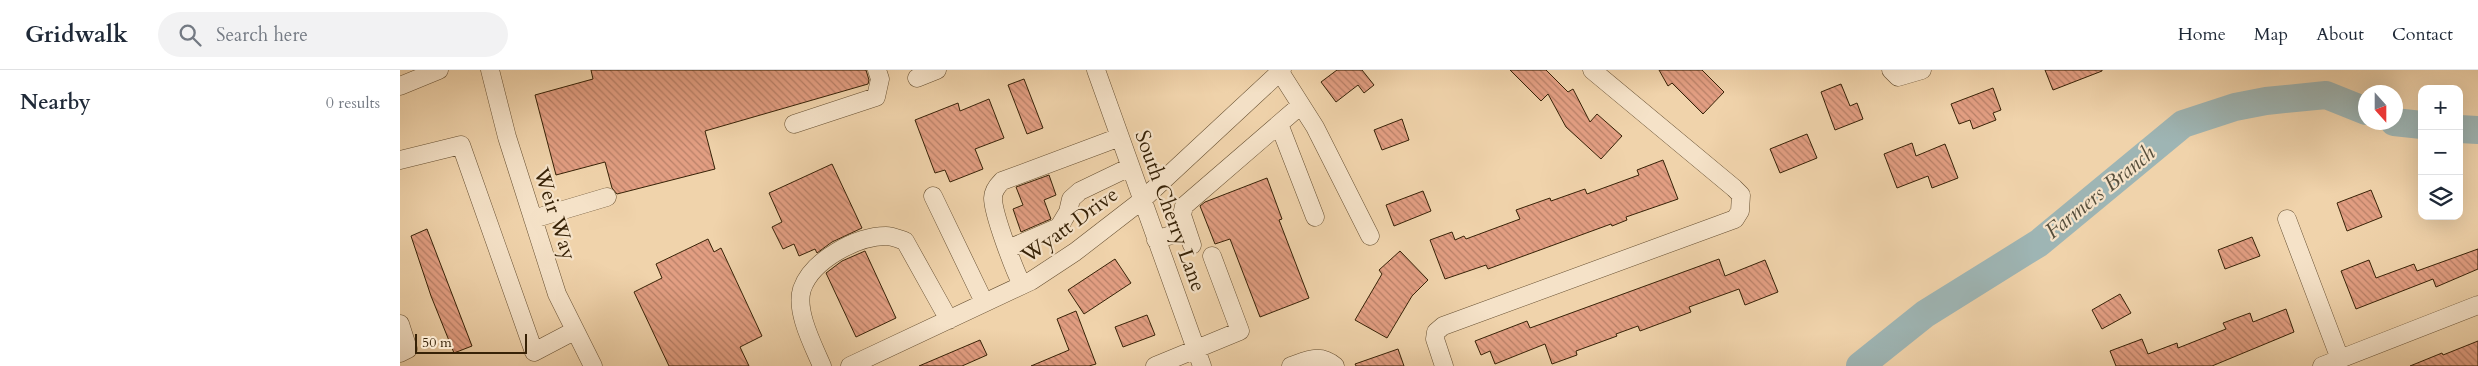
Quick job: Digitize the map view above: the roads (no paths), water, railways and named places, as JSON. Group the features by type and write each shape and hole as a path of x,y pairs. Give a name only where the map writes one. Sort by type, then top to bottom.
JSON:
{"street":[{"path":"400,86 415,75 438,70"},
{"name":"Weir Way","path":"490,70 507,137 557,294 593,366"},
{"path":"794,124 876,97 880,79 877,70"},
{"path":"917,78 937,70"},
{"name":"South Cherry Lane","path":"1096,70 1202,366"},
{"path":"1444,366 1435,339 1436,332 1443,326 1735,218 1740,211 1741,194 1592,70"},
{"path":"1894,73 1922,70"},
{"path":"1281,71 1329,154 1370,236"},
{"name":"Wyatt Drive","path":"850,366 1022,285 1075,252 1142,201 1281,71"},
{"path":"1156,240 1189,237 1182,210 1186,202 1301,105"},
{"path":"1279,124 1315,217"},
{"path":"1022,285 1008,249 993,200 997,186 1002,181 1120,137"},
{"path":"400,160 461,145 534,352 574,331"},
{"path":"1008,249 1059,227 1068,212 1072,198 1080,191 1130,167"},
{"path":"933,196 984,302"},
{"path":"533,219 607,197"},
{"path":"2287,219 2340,359"},
{"path":"822,366 802,316 802,289 815,266 863,240 888,235 905,241 949,320"},
{"path":"1155,366 1240,331 1212,256"},
{"path":"2322,366 2478,305"},
{"path":"400,324 408,349 400,353"},
{"path":"1291,366 1316,357 1327,359 1335,366"}],"waterway":[{"name":"Farmers Branch","path":"1860,366 1925,314 2039,243 2183,124 2235,107 2266,101 2326,95 2358,108"},
{"name":"Farmers Branch","path":"2403,123 2418,125"},
{"name":"Farmers Branch","path":"2463,129 2478,130"}]}
